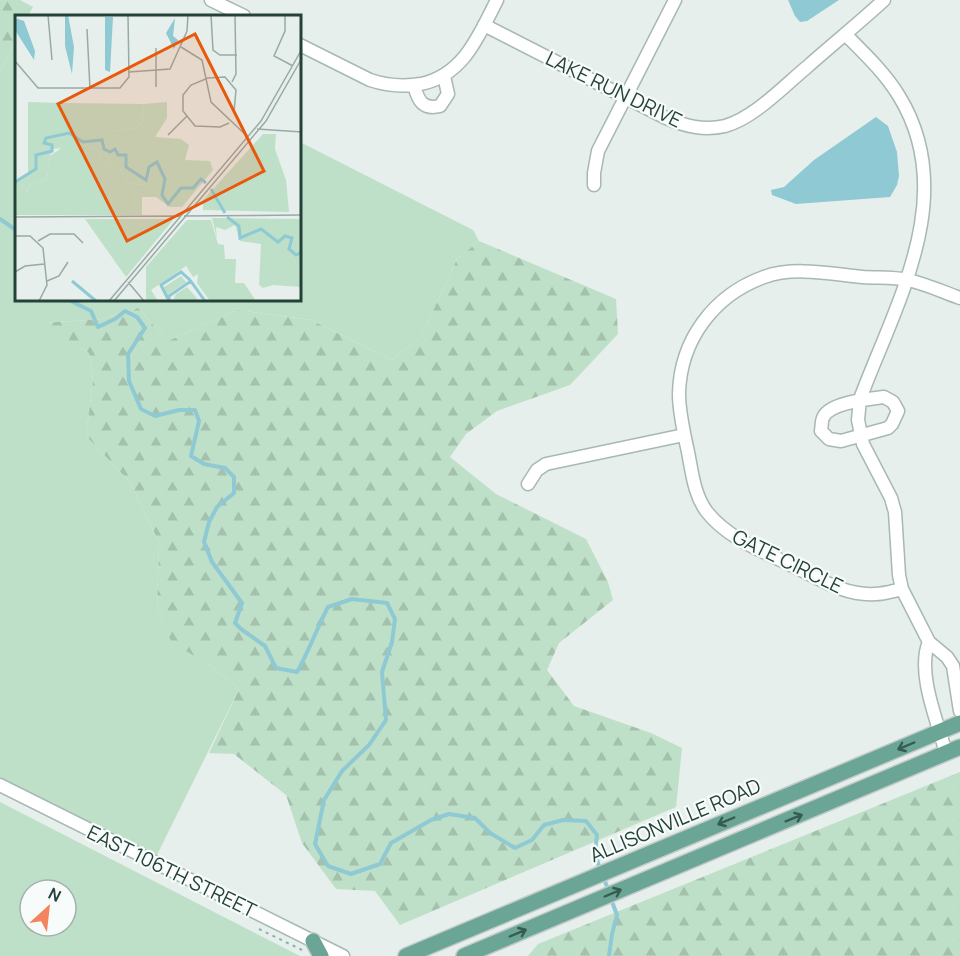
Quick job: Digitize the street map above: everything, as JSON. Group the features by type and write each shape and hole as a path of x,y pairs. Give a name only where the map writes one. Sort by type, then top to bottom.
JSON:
{"main road":[{"name":"ALLISONVILLE ROAD","path":"406,956 960,723"},
{"path":"468,955 953,750"},
{"path":"314,941 321,956"}],"street":[{"path":"302,46 370,80 393,86 429,82 444,76 464,58 497,0"},
{"path":"594,185 598,151 675,0"},
{"name":"LAKE RUN DRIVE","path":"484,25 683,125 701,128 723,126 735,122 765,103 884,0"},
{"path":"220,2 242,15"},
{"path":"846,33 899,95 914,123 925,161 926,211 916,254 908,280 860,399 858,420 863,444 891,498 895,512 902,589 929,642 947,657 953,666 960,711"},
{"path":"414,85 417,98 422,105 430,108 440,106 448,94 444,76"},
{"name":"GATE CIRCLE","path":"902,589 876,594 848,592 727,531 715,522 705,510 695,490 684,435 679,394 681,368 688,346 701,323 721,301 735,291 766,276 794,271 908,280 960,298"},
{"path":"884,398 893,402 898,411 892,424 888,428 861,435 848,440 835,441 821,431 824,417 828,412 860,399 884,398"},
{"path":"528,484 537,470 546,464 684,435"},
{"path":"929,642 925,651 928,696 940,731 953,750"},
{"name":"EAST 106TH STREET","path":"0,785 343,956"}],"green space":[{"path":"0,0 20,0 33,7 29,15 15,15 15,42 0,73"},
{"path":"15,42 15,302 302,302 302,143 473,230 479,241 457,259 421,337 392,360 311,320 237,310 168,341 138,308 102,319 43,323 89,353 93,380 86,436 130,482 159,542 157,611 172,642 210,665 239,689 156,857 0,779 0,73"},
{"path":"479,241 616,299 618,334 570,385 497,411 466,434 450,457 496,494 586,539 608,582 613,600 559,643 547,670 574,706 651,733 682,748 676,807 400,925 375,891 336,889 302,843 286,795 234,754 209,753 239,689 210,665 172,643 157,611 159,542 130,482 86,436 93,380 89,353 42,323 102,319 138,308 168,341 237,310 311,320 392,360 421,337 457,259"},
{"path":"960,772 960,956 528,956 538,944"},
{"path":"0,802 300,956 0,956"}],"water":[{"path":"788,0 839,0 807,21 800,22"},
{"path":"876,117 888,126 897,152 899,176 890,197 796,204 772,195 771,190 784,187 814,160"}],"waterway":[{"path":"0,219 15,229"},
{"path":"73,302 91,311 98,327 125,311 137,317 145,328 128,354 129,381 141,409 155,416 179,410 195,410 199,421 191,456 204,464 225,468 234,477 234,493 217,507 209,522 204,542 212,562 242,603 235,623 265,646 276,668 297,672 328,607 352,599 387,603 395,619 392,642 382,672 386,720 369,745 342,771 324,800 315,844 328,866 351,874 380,864 391,843 431,820 449,814 475,818 490,833 515,848 532,840 544,825 563,820 586,821 597,835 595,854 600,869"},
{"path":"603,876 609,892"},
{"path":"609,956 617,915 611,899"}]}
